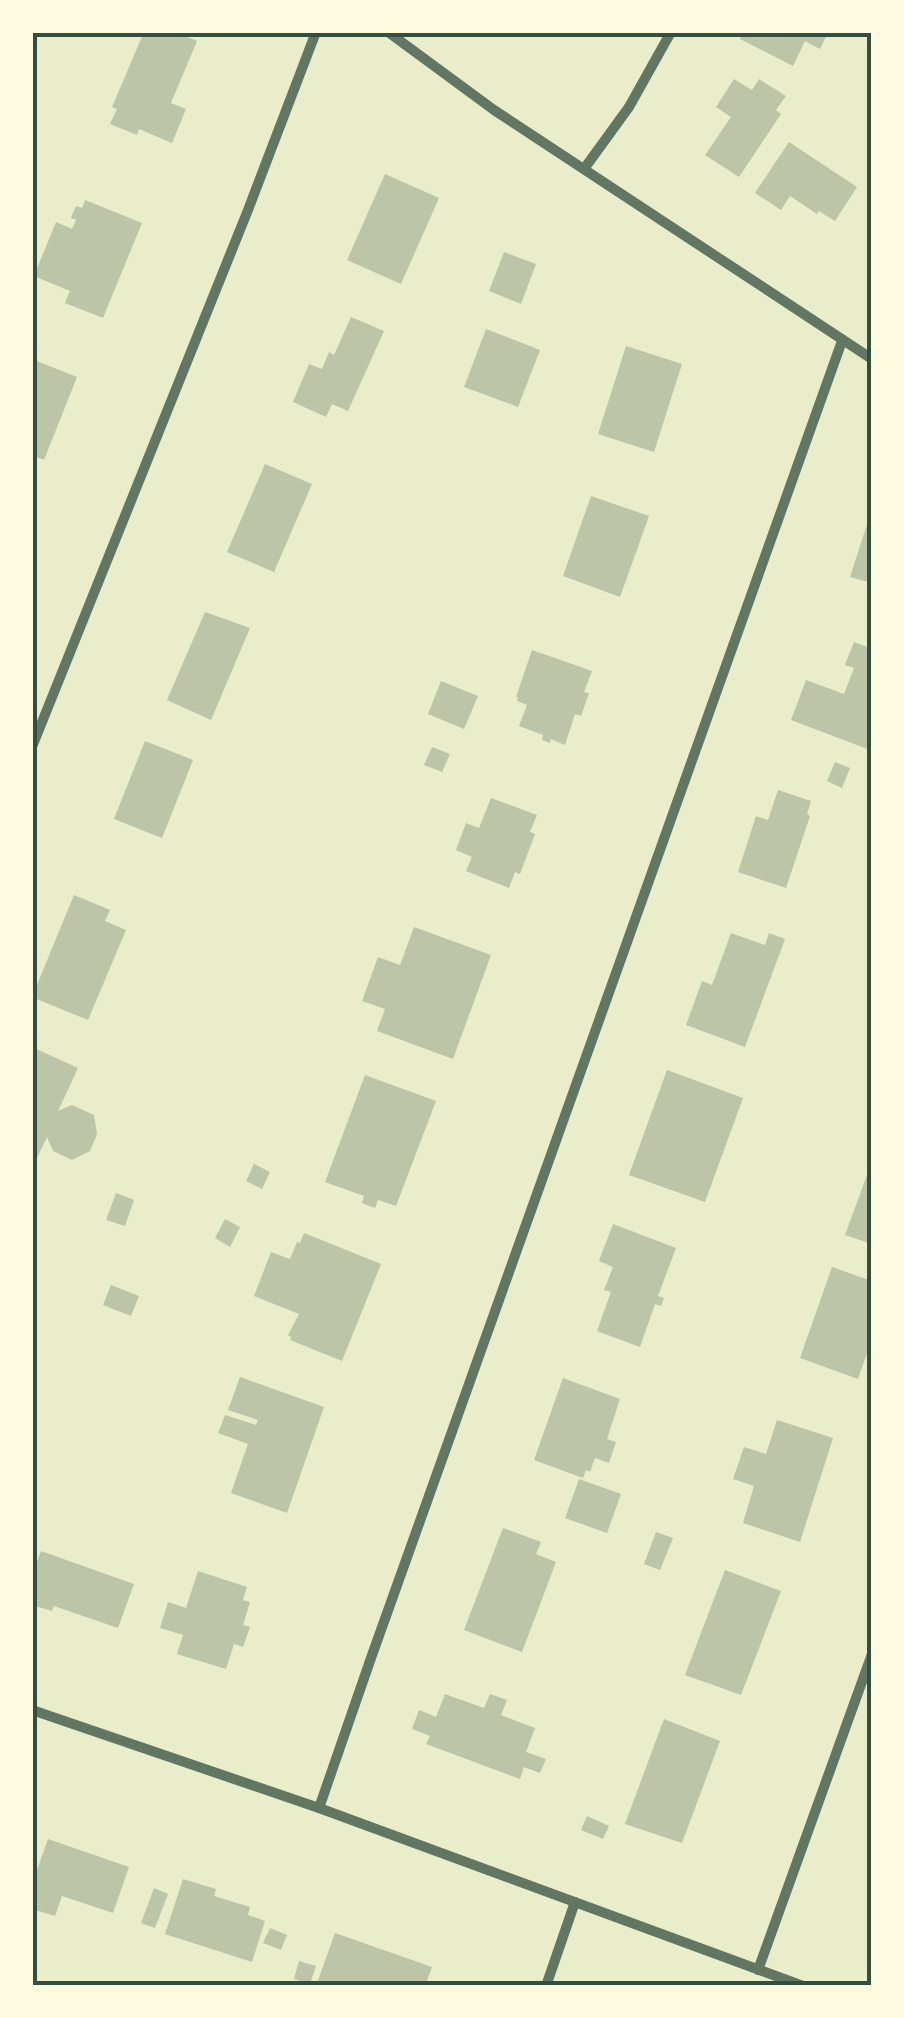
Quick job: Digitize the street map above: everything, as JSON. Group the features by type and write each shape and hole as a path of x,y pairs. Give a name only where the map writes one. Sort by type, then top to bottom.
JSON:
{"street":[{"path":"32,748 316,32"},
{"path":"388,32 494,110 872,359"},
{"path":"584,169 629,107 670,32"},
{"path":"319,1808 842,341"},
{"path":"758,1970 872,1654"},
{"path":"32,1710 319,1808 802,1986"},
{"path":"546,1986 576,1902"}],"building":[{"path":"144,32 176,32 197,41 171,103 186,109 172,143 139,129 137,135 110,124 117,109 112,107"},
{"path":"744,32 828,32 820,49 805,41 793,66 740,39"},
{"path":"734,79 752,90 759,79 786,96 776,110 781,114 739,177 705,155 731,117 716,107"},
{"path":"789,142 857,187 835,221 790,196 781,210 755,193"},
{"path":"385,174 439,198 401,284 347,260"},
{"path":"85,200 142,223 103,318 65,303 70,291 34,276 56,222 72,229 76,206 82,208"},
{"path":"504,252 536,264 521,304 489,291"},
{"path":"351,317 384,331 348,411 332,404 326,417 293,402 309,364 322,369 329,352 334,355"},
{"path":"486,329 540,350 518,407 464,387"},
{"path":"626,346 682,364 654,452 598,434"},
{"path":"32,359 77,377 44,460 32,455"},
{"path":"265,464 312,484 274,572 227,552"},
{"path":"591,496 649,516 620,597 563,576"},
{"path":"872,509 872,583 850,577"},
{"path":"205,612 250,628 211,720 167,700"},
{"path":"854,642 872,649 870,750 791,720 806,680 844,694 854,668 845,665"},
{"path":"532,650 592,671 581,716 575,714 565,745 542,740 543,735 519,726 527,705 516,697"},
{"path":"441,681 478,696 464,729 428,714"},
{"path":"145,741 193,760 162,838 114,819"},
{"path":"432,747 450,754 442,772 424,765"},
{"path":"835,762 850,768 842,788 827,781"},
{"path":"778,790 811,801 807,814 810,816 786,888 738,872 756,816 768,820"},
{"path":"491,798 537,815 530,832 535,834 520,874 515,872 509,888 466,871 472,857 456,850 466,823 479,828"},
{"path":"74,895 110,910 105,921 126,930 88,1020 32,997"},
{"path":"414,927 491,955 453,1059 377,1031 385,1009 362,1001 378,957 400,965"},
{"path":"731,933 765,945 769,933 785,939 745,1047 686,1025 702,981 712,985"},
{"path":"32,1047 78,1068 58,1111 72,1105 94,1115 97,1134 90,1151 72,1160 53,1151 47,1137 32,1168"},
{"path":"667,1070 743,1098 705,1202 629,1175"},
{"path":"365,1075 436,1101 396,1206 378,1200 375,1208 362,1203 364,1196 325,1182"},
{"path":"254,1164 270,1172 262,1189 246,1181"},
{"path":"872,1164 872,1244 845,1235"},
{"path":"116,1193 134,1200 125,1226 106,1220"},
{"path":"225,1219 240,1227 230,1247 215,1238"},
{"path":"613,1224 676,1248 658,1296 664,1298 661,1306 655,1304 640,1347 597,1331 611,1292 604,1290 613,1267 599,1261"},
{"path":"304,1233 381,1264 342,1361 290,1340 288,1335 299,1314 254,1296 271,1252 290,1259"},
{"path":"832,1267 872,1281 872,1339 858,1379 800,1358"},
{"path":"111,1285 139,1296 131,1316 103,1305"},
{"path":"240,1377 324,1407 287,1513 231,1493 248,1444 218,1433 225,1415 256,1425 258,1420 228,1410"},
{"path":"563,1378 620,1399 607,1439 616,1442 609,1463 595,1458 583,1478 534,1460"},
{"path":"777,1420 833,1438 800,1542 743,1523 754,1486 733,1479 744,1447 766,1454"},
{"path":"579,1479 621,1494 607,1533 565,1518"},
{"path":"503,1528 541,1542 536,1554 556,1562 522,1652 464,1630"},
{"path":"656,1532 673,1538 660,1570 644,1564"},
{"path":"41,1551 134,1584 118,1628 54,1606 52,1611 32,1605 32,1575"},
{"path":"725,1570 781,1591 741,1695 685,1675"},
{"path":"198,1571 247,1587 243,1600 250,1602 243,1625 250,1627 243,1647 234,1644 226,1669 177,1654 183,1635 160,1628 168,1602 186,1608"},
{"path":"445,1694 484,1708 490,1694 507,1700 501,1715 535,1728 526,1752 546,1759 540,1773 524,1767 520,1779 426,1744 430,1736 412,1729 419,1710 436,1717"},
{"path":"664,1719 720,1741 682,1843 625,1824"},
{"path":"587,1816 609,1826 603,1839 581,1830"},
{"path":"48,1839 129,1867 113,1913 62,1896 55,1916 32,1909 37,1888 32,1884"},
{"path":"183,1879 216,1889 214,1896 250,1907 248,1915 265,1921 252,1962 165,1934"},
{"path":"154,1888 168,1894 155,1928 141,1923"},
{"path":"270,1928 287,1935 281,1950 263,1943"},
{"path":"335,1933 432,1967 425,1986 316,1986"},
{"path":"299,1961 316,1966 310,1984 294,1979"}]}
